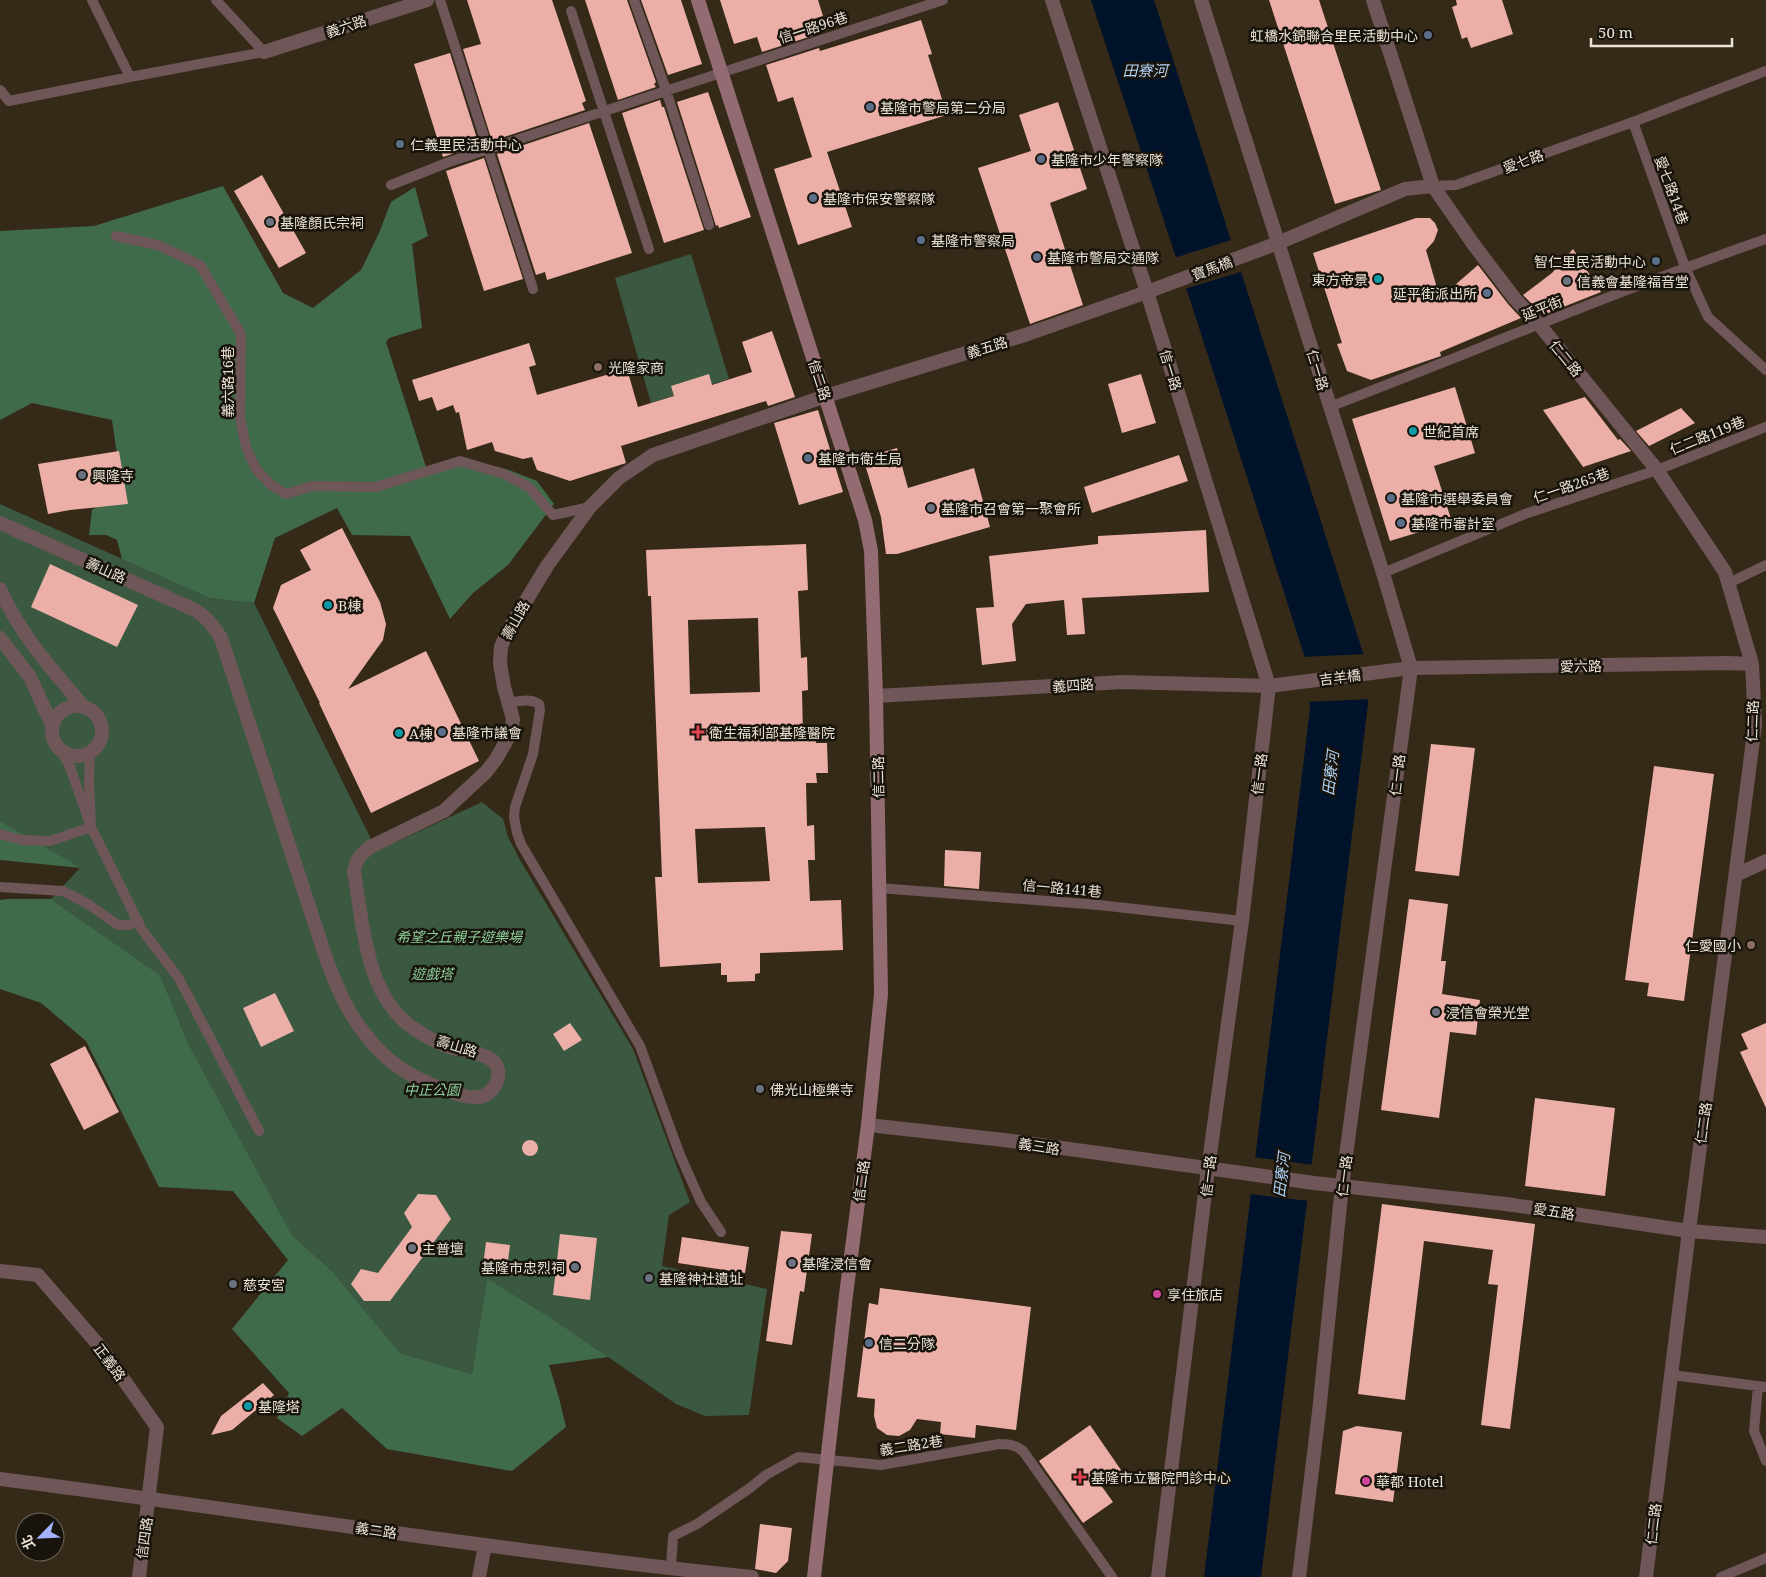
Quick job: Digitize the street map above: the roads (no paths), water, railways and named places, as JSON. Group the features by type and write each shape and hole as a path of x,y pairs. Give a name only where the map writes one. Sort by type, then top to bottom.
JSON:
{"main road":[{"name":"信二路","path":"698,0 866,520 870,551 876,696 881,994 868,1125 846,1295 814,1577"}],"street":[{"name":"義六路","path":"264,52 427,0"},
{"name":"信一路","path":"1052,0 1147,292 1269,686 1242,921 1208,1169 1158,1577"},
{"name":"仁一路","path":"1200,0 1383,573 1410,668 1342,1186 1300,1577"},
{"name":"仁二路","path":"1373,0 1433,186 1515,299 1538,324 1657,470 1725,572 1752,664 1755,725 1646,1577"},
{"name":"愛七路","path":"1278,243 1405,189 1433,186"},
{"name":"寶馬橋","path":"1147,292 1278,243"},
{"name":"義五路","path":"826,396 1025,335 1147,292"},
{"name":"壽山路","path":"0,523 195,610 206,617 215,627 221,638 327,961 344,1003 370,1040 399,1067 425,1082 468,1097 480,1097 491,1091 497,1082 496,1068 487,1056 450,1047 421,1034 396,1013 384,996 371,967 354,872 356,862 360,854 370,847 444,811 486,772 496,759 511,733 513,719 504,687 500,662 501,647 507,632 547,566 590,507 619,478 653,455 826,396"},
{"path":"0,589 33,646 84,707 99,720 102,728 101,736 90,752 80,756 72,755 60,749 52,730 52,725 30,677 0,638"},
{"name":"愛六路","path":"1410,668 1752,664"},
{"name":"吉羊橋","path":"1269,686 1410,668"},
{"name":"義四路","path":"876,696 1122,682 1269,686"},
{"path":"52,725 63,710 70,707 84,707"},
{"path":"1736,875 1766,861"},
{"name":"義三路","path":"868,1125 1004,1140 1342,1186"},
{"name":"愛五路","path":"1342,1186 1506,1204 1689,1231 1766,1237"},
{"name":"正義路","path":"0,1271 38,1275 102,1349 157,1427 149,1498"},
{"name":"義二路","path":"0,1479 484,1545 752,1577"},
{"name":"信四路","path":"139,1577 149,1498"},
{"path":"479,1577 484,1545"}],"lane":[{"path":"92,0 130,77"},
{"path":"216,0 264,52"},
{"path":"440,0 533,289"},
{"path":"634,0 666,90 709,225"},
{"name":"信一路96巷","path":"391,186 449,162 943,0"},
{"path":"571,11 649,249"},
{"name":"義六路","path":"0,90 9,101 264,52"},
{"name":"愛七路","path":"1433,186 1456,185 1633,122 1766,71"},
{"name":"愛七路14巷","path":"1633,122 1685,267 1708,317 1766,370"},
{"name":"義六路16巷","path":"116,236 158,245 200,265 241,334 240,418 246,447 256,469 270,484 286,494 312,486 376,487 460,461 504,474 530,487 553,516 590,507"},
{"name":"延平街","path":"1329,407 1685,267 1766,239"},
{"name":"仁二路119巷","path":"1657,470 1766,427"},
{"name":"仁一路265巷","path":"1383,573 1525,514 1657,470"},
{"path":"1729,583 1766,565"},
{"path":"509,703 528,700 535,701 539,704 540,710 532,754 515,808 514,817 521,844 640,1046 680,1155 701,1202 721,1232"},
{"path":"60,749 70,767 91,827 142,930 178,977 259,1131"},
{"path":"90,752 91,827"},
{"path":"0,834 22,840 50,841 91,827"},
{"path":"0,887 63,891 88,904 118,926 129,925 138,920"},
{"name":"信一路141巷","path":"879,888 1099,905 1242,921"},
{"path":"1672,1375 1762,1386 1754,1432 1766,1461"},
{"name":"義二路2巷","path":"671,1568 673,1536 697,1524 766,1475 798,1457 881,1465 999,1444 1017,1446 1024,1451 1112,1577"},
{"path":"1720,1577 1766,1558"}],"water":[{"name":"田寮河","path":"1091,0 1154,0 1364,656 1368,704 1261,1577 1204,1577 1310,709 1306,661"}],"place":[{"name":"虹橋水錦聯合里民活動中心","path":"1428,35"},
{"name":"基隆市警局第二分局","path":"870,107"},
{"name":"仁義里民活動中心","path":"400,144"},
{"name":"基隆市少年警察隊","path":"1041,159"},
{"name":"基隆市保安警察隊","path":"813,198"},
{"name":"基隆顏氏宗祠","path":"270,222"},
{"name":"基隆市警察局","path":"921,240"},
{"name":"基隆市警局交通隊","path":"1037,257"},
{"name":"智仁里民活動中心","path":"1656,261"},
{"name":"東方帝景","path":"1378,279"},
{"name":"信義會基隆福音堂","path":"1567,281"},
{"name":"延平街派出所","path":"1487,293"},
{"name":"光隆家商","path":"598,367"},
{"name":"世紀首席","path":"1413,431"},
{"name":"基隆市衛生局","path":"808,458"},
{"name":"興隆寺","path":"82,475"},
{"name":"基隆市選舉委員會","path":"1391,498"},
{"name":"基隆市召會第一聚會所","path":"931,508"},
{"name":"基隆市審計室","path":"1401,523"},
{"name":"B棟","path":"328,605"},
{"name":"基隆市議會","path":"442,732"},
{"name":"衛生福利部基隆醫院","path":"698,732"},
{"name":"A棟","path":"399,733"},
{"name":"仁愛國小","path":"1751,945"},
{"name":"浸信會榮光堂","path":"1436,1012"},
{"name":"佛光山極樂寺","path":"760,1089"},
{"name":"主普壇","path":"412,1248"},
{"name":"基隆浸信會","path":"792,1263"},
{"name":"基隆市忠烈祠","path":"575,1267"},
{"name":"基隆神社遺址","path":"649,1278"},
{"name":"慈安宮","path":"233,1284"},
{"name":"享住旅店","path":"1157,1294"},
{"name":"信二分隊","path":"869,1343"},
{"name":"基隆塔","path":"248,1406"},
{"name":"基隆市立醫院門診中心","path":"1080,1477"},
{"name":"華都 Hotel","path":"1366,1481"}],"park label":[{"name":"希望之丘親子遊樂場","path":"459,936"},
{"name":"遊戲塔","path":"432,973"},
{"name":"中正公園","path":"432,1089"}]}
